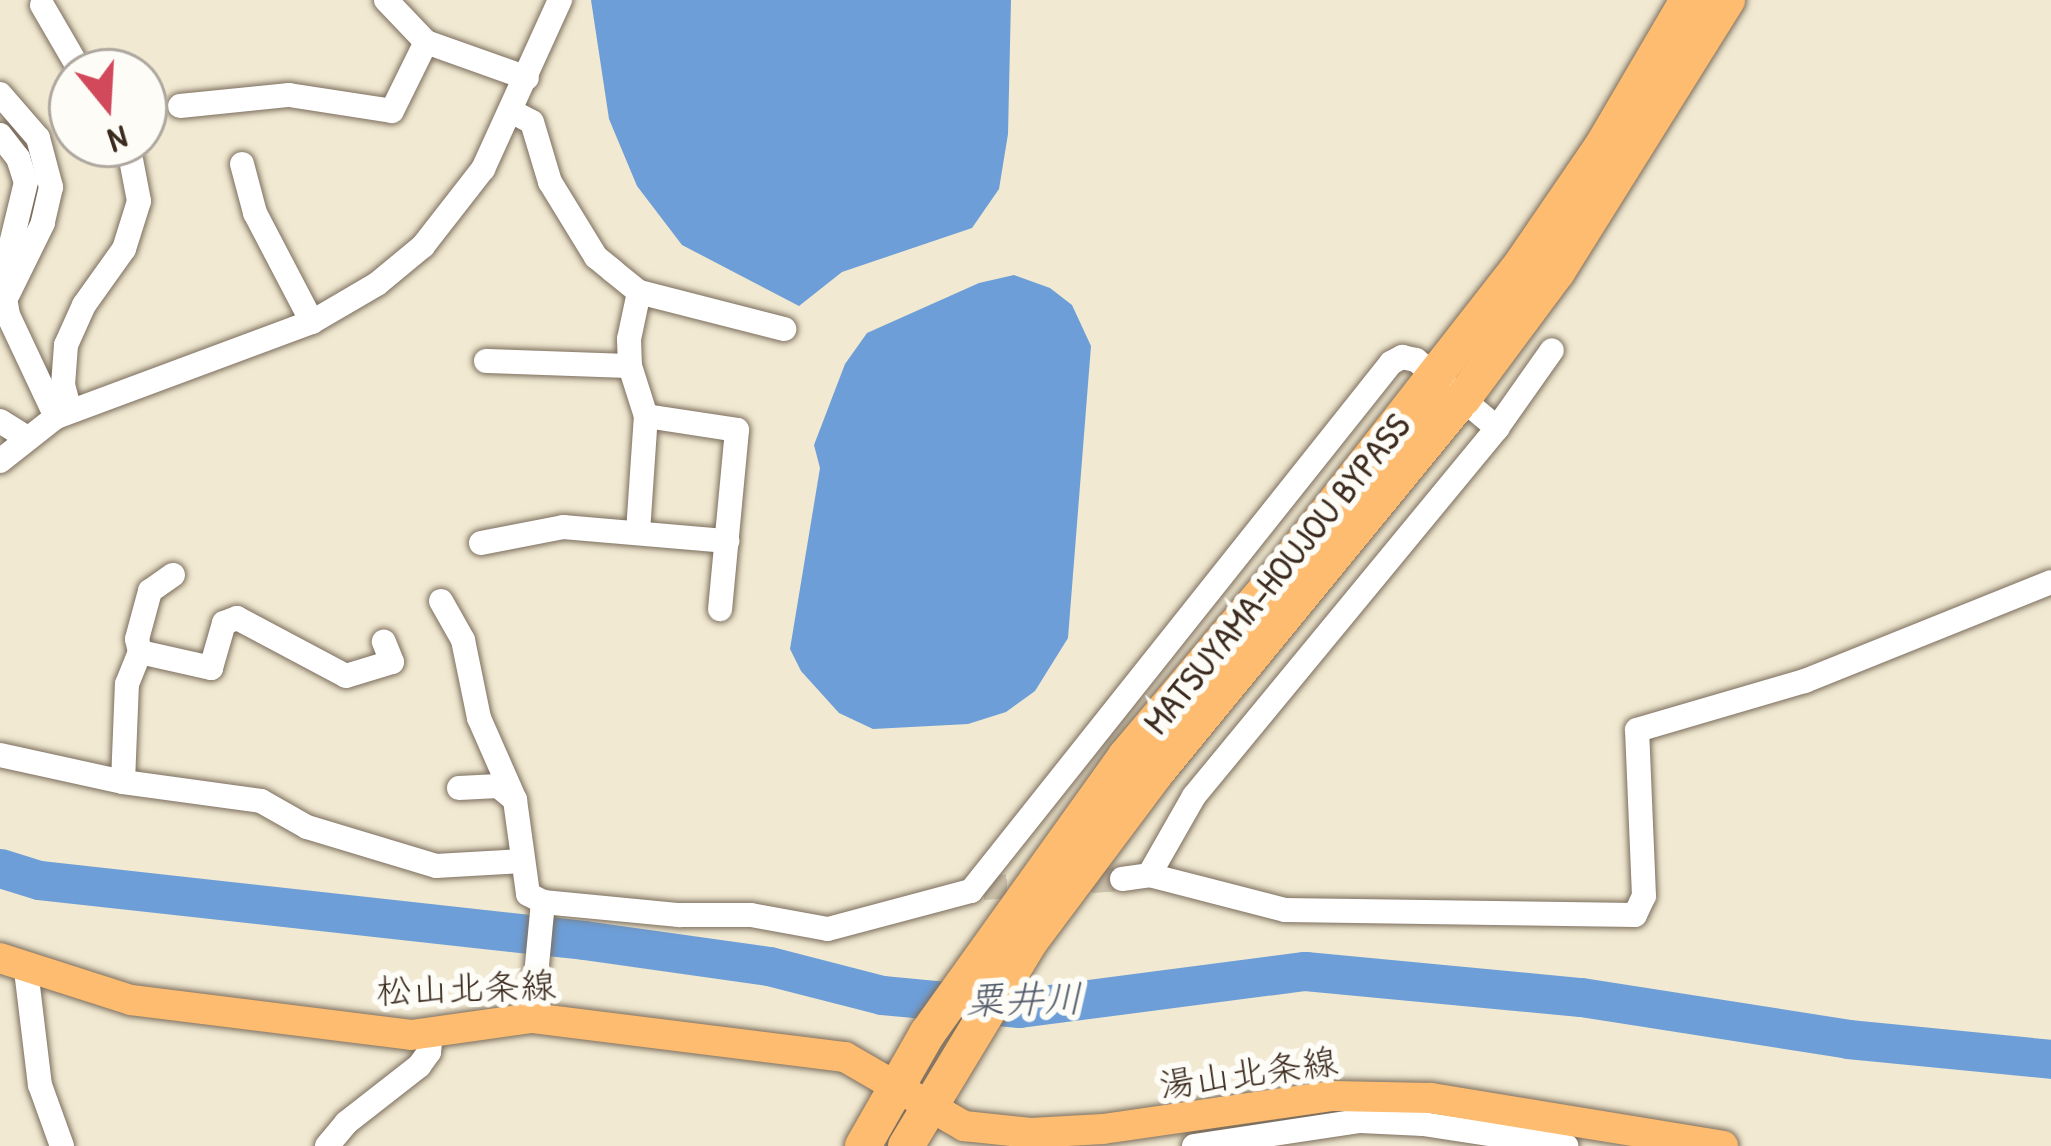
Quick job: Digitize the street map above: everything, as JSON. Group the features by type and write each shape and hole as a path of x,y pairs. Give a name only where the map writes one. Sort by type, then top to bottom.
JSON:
{"highway":[{"name":"MATSUYAMA-HOUJOU BYPASS","path":"906,1146 927,1034 1155,774 1450,386 1688,0"},
{"name":"MATSUYAMA-HOUJOU BYPASS","path":"1450,386 1558,272 1727,0"},
{"name":"MATSUYAMA-HOUJOU BYPASS","path":"863,1146 956,1057 1017,930"}],"main road":[{"name":"松山北条線","path":"13,964 130,1000 411,1035 532,1018 845,1057 912,1097"},
{"name":"湯山北条線","path":"912,1097 964,1126 1031,1133 1168,1123 1333,1096 1431,1098 1668,1142 1723,1146"}],"street":[{"path":"386,0 426,42 527,78"},
{"path":"0,461 63,414 344,308 423,246 483,170 560,0"},
{"path":"42,5 67,48"},
{"path":"181,106 289,95 392,111 426,42"},
{"path":"0,94 38,138 51,187 43,223 5,299"},
{"path":"512,112 532,122 550,182 596,257 639,292 784,329"},
{"path":"0,136 18,158 26,182 2,281 5,299 63,414"},
{"path":"242,164 255,213 312,322"},
{"path":"63,414 67,345 84,305 124,249 139,201 133,168"},
{"path":"638,532 646,416 630,366 628,339 639,292"},
{"path":"1149,875 1194,796 1497,428 1552,350"},
{"path":"442,601 463,640 479,718 515,800 528,894 543,905 751,915 828,929 977,890 1391,363 1402,357 1416,360 1497,428"},
{"path":"486,361 630,366"},
{"path":"646,416 737,430 727,541 713,599"},
{"path":"0,422 27,437"},
{"path":"492,535 563,527 727,541"},
{"path":"123,782 128,684 140,652 137,639 149,590 173,575"},
{"path":"1122,879 1149,875 1285,910 1635,915 1643,896 1637,730 1805,680 2051,582"},
{"path":"140,652 211,668 224,623 237,618 346,676 392,662 384,642"},
{"path":"0,755 123,782 262,801 307,826 436,866 523,861"},
{"path":"459,788 498,786 515,800"},
{"path":"532,1018 543,905"},
{"path":"13,964 40,1085 62,1146"},
{"path":"327,1146 419,1066 429,1052 431,1033"},
{"path":"1194,1146 1360,1121 1442,1126 1566,1146"}],"water":[{"path":"591,0 1011,0 1008,134 999,189 972,228 842,272 799,306 682,245 637,186 609,119"},
{"path":"1014,275 1050,288 1072,305 1091,346 1068,638 1035,691 1006,712 968,724 873,729 839,713 801,671 790,649 820,468 814,445 845,364 867,333 979,283"}],"waterway":[{"name":"粟井川","path":"0,868 39,880 584,940 769,966 882,995 1019,1008 1305,971 1581,997 1848,1039 2051,1059"}],"tunnel":[{"path":"983,888 1122,879"}]}
